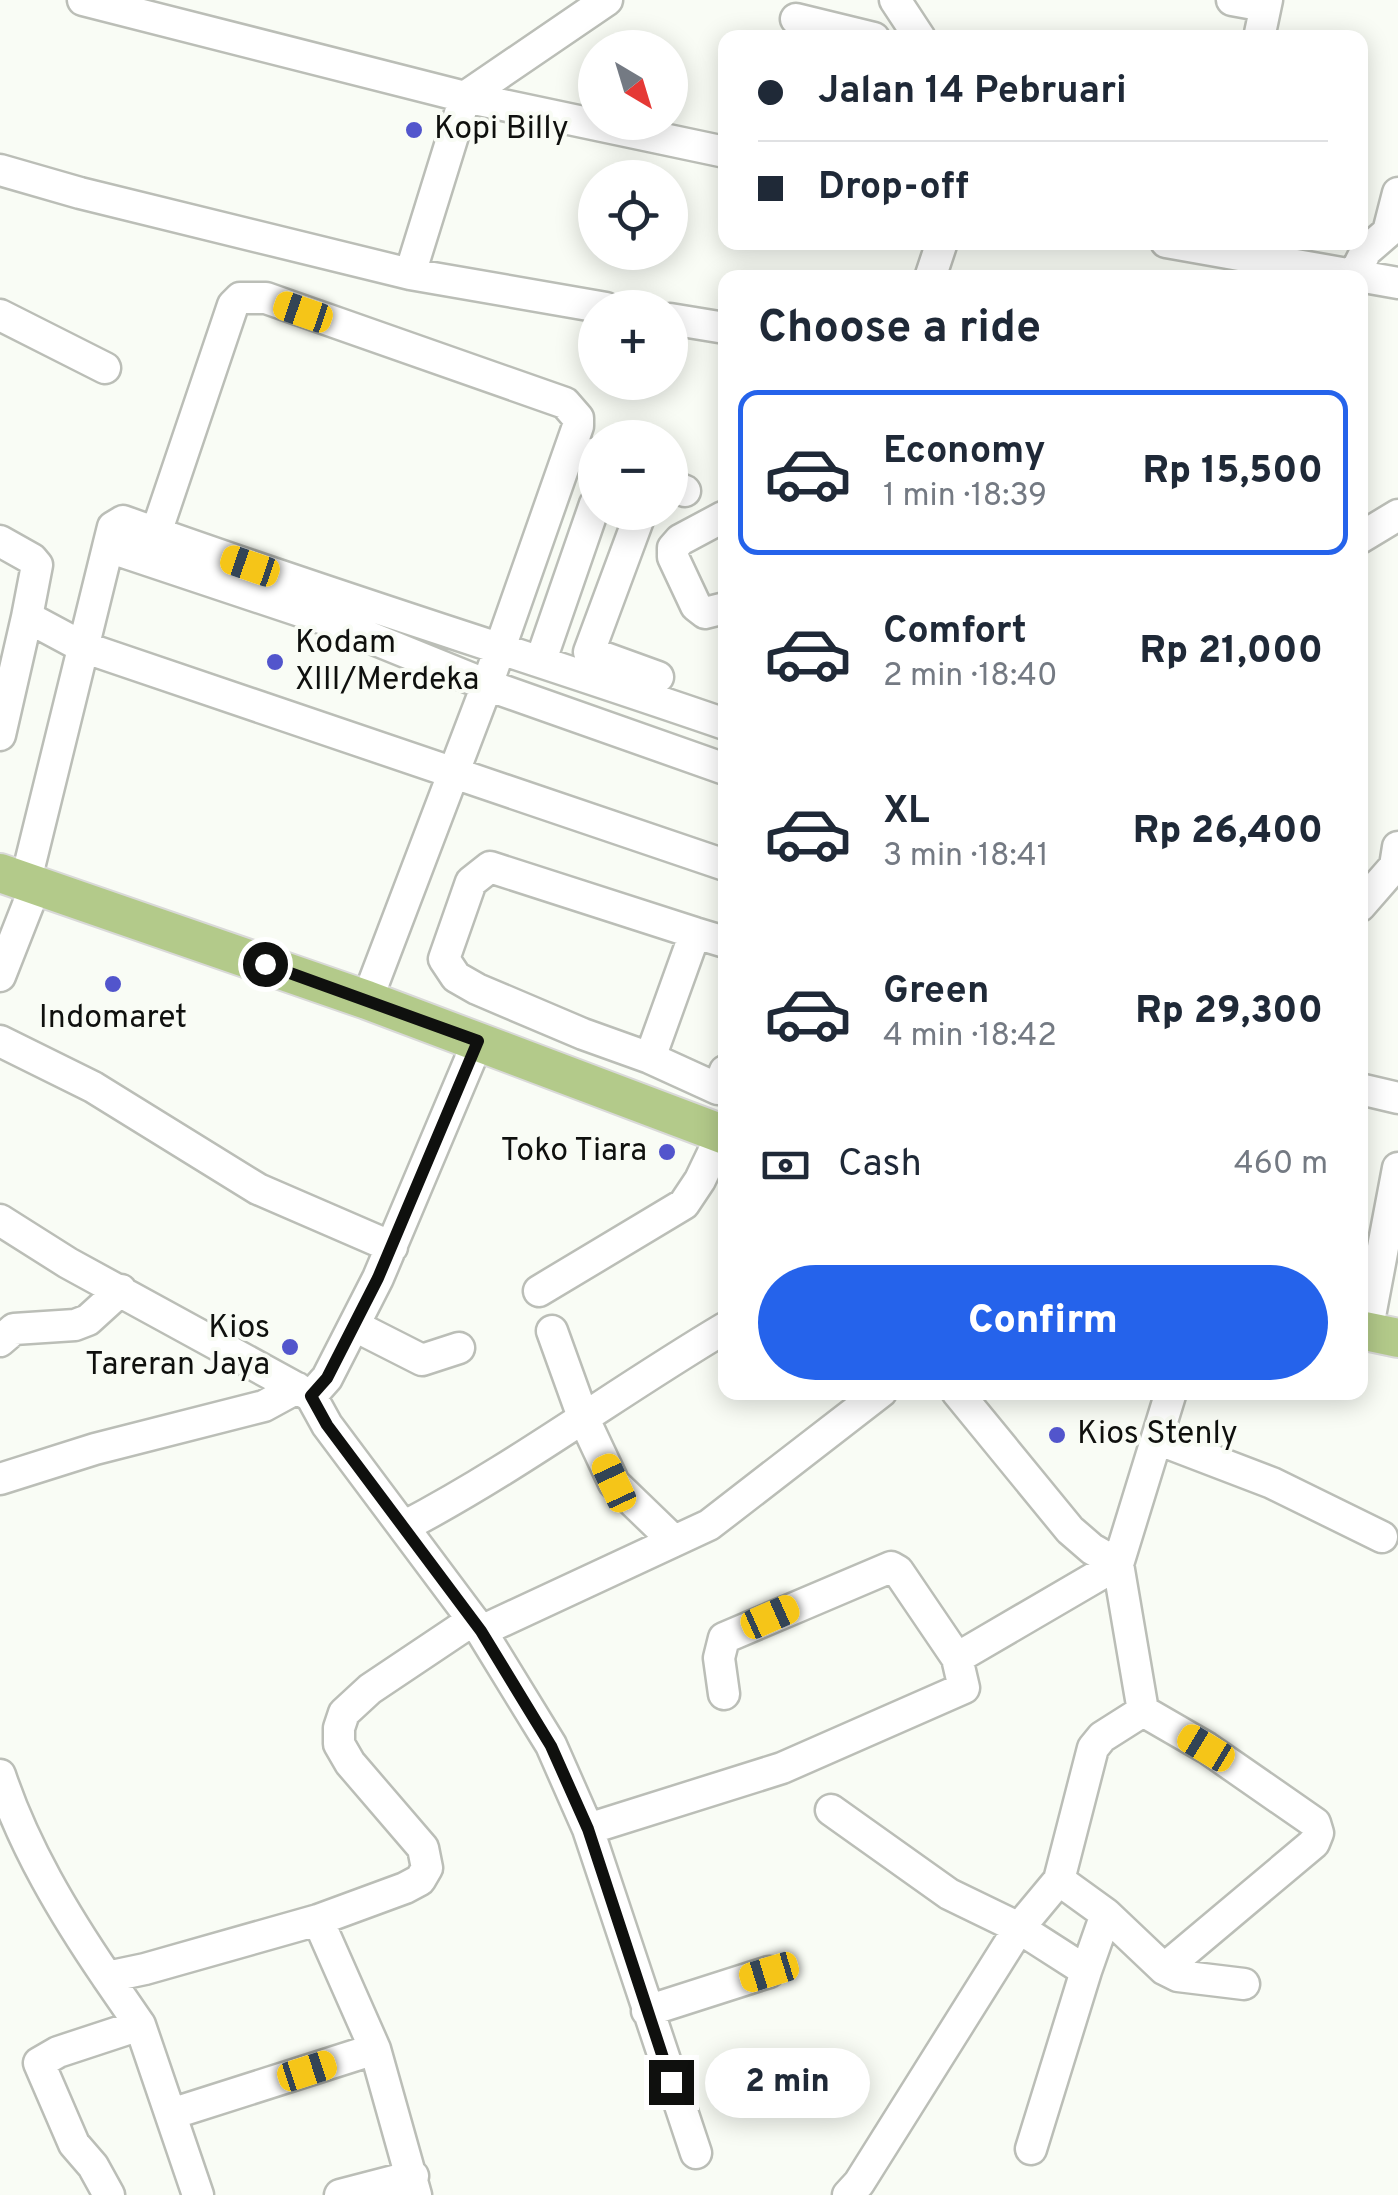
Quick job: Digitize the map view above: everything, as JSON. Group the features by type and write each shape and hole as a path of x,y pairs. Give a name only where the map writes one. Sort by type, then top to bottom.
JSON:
{"main road":[{"path":"20,881 367,1000 718,1133"}],"street":[{"path":"82,0 465,98 718,151"},
{"path":"410,274 465,98 607,0"},
{"path":"794,28 823,0"},
{"path":"895,0 915,30"},
{"path":"1232,0 1266,3 1261,30"},
{"path":"0,170 97,198 410,274 578,303"},
{"path":"1368,248 1393,229 1398,193"},
{"path":"1209,256 1310,270"},
{"path":"1368,279 1398,284"},
{"path":"156,533 233,305 240,298 266,298 565,403 578,418 487,684 367,1000"},
{"path":"0,315 105,368"},
{"path":"688,322 718,327"},
{"path":"1368,533 1398,515"},
{"path":"0,976 20,881 117,521 156,533 487,684 718,766"},
{"path":"718,521 680,540 673,548 673,557 696,606 704,613 718,610"},
{"path":"544,648 586,530"},
{"path":"589,652 634,530"},
{"path":"0,541 32,558 37,565 27,617 10,644 0,736"},
{"path":"108,547 500,647 589,652 658,677"},
{"path":"27,617 84,647 718,863"},
{"path":"544,648 718,721"},
{"path":"1368,896 1397,860"},
{"path":"718,940 497,868 482,871 470,882 444,959 456,977 718,1089"},
{"path":"650,1058 695,933"},
{"path":"554,1070 569,1028"},
{"path":"0,1041 93,1087 258,1188 392,1247"},
{"path":"0,1478 94,1449 237,1414 304,1392 327,1378 392,1247 478,1041"},
{"path":"1368,1091 1398,1098"},
{"path":"540,1291 684,1204 718,1146"},
{"path":"1375,1333 1398,1168"},
{"path":"1368,1204 1390,1208"},
{"path":"0,1220 68,1262 304,1392 404,1526 477,1625 551,1746 588,1829 696,2153"},
{"path":"0,1341 14,1329 54,1328 88,1320 121,1290"},
{"path":"356,1326 422,1360 460,1348"},
{"path":"552,1331 583,1416 614,1483 674,1540"},
{"path":"404,1526 718,1332"},
{"path":"106,1977 145,1970 318,1920 420,1880 428,1868 423,1848 339,1744 344,1713 370,1689 477,1625 722,1517 871,1400"},
{"path":"964,1400 1070,1530 1118,1564"},
{"path":"1164,1969 1304,1852 1318,1833 1308,1816 1144,1711 1118,1564 1168,1400"},
{"path":"1156,1439 1272,1484 1382,1537"},
{"path":"957,1658 1118,1564"},
{"path":"588,1829 782,1768 957,1692 964,1684 957,1658 898,1571 891,1567 724,1638 719,1658 724,1694"},
{"path":"848,2195 1019,1928 1059,1880 1093,1748 1102,1737 1144,1711"},
{"path":"0,1775 48,1884 140,2025 198,2195"},
{"path":"831,1810 949,1894 1019,1928 1086,1970"},
{"path":"1059,1880 1106,1914 1164,1969 1178,1976 1244,1984"},
{"path":"1031,2149 1106,1914"},
{"path":"318,1920 374,2049 415,2185 340,2195"},
{"path":"647,2011 769,1972"},
{"path":"109,2195 93,2166 74,2144 39,2063 58,2052 140,2025"},
{"path":"172,2114 374,2049"}],"place":[{"name":"Kopi Billy","path":"414,130"},
{"name":"Kodam XIII/Merdeka","path":"275,662"},
{"name":"Indomaret","path":"113,984"},
{"name":"Toko Tiara","path":"667,1152"},
{"name":"Kios Tareran Jaya","path":"290,1347"},
{"name":"Kios Stenly","path":"1057,1435"}],"route":[{"path":"265,964 478,1041 356,1326 327,1378 311,1396 327,1425 481,1631 551,1746 588,1829 671,2082"}]}
